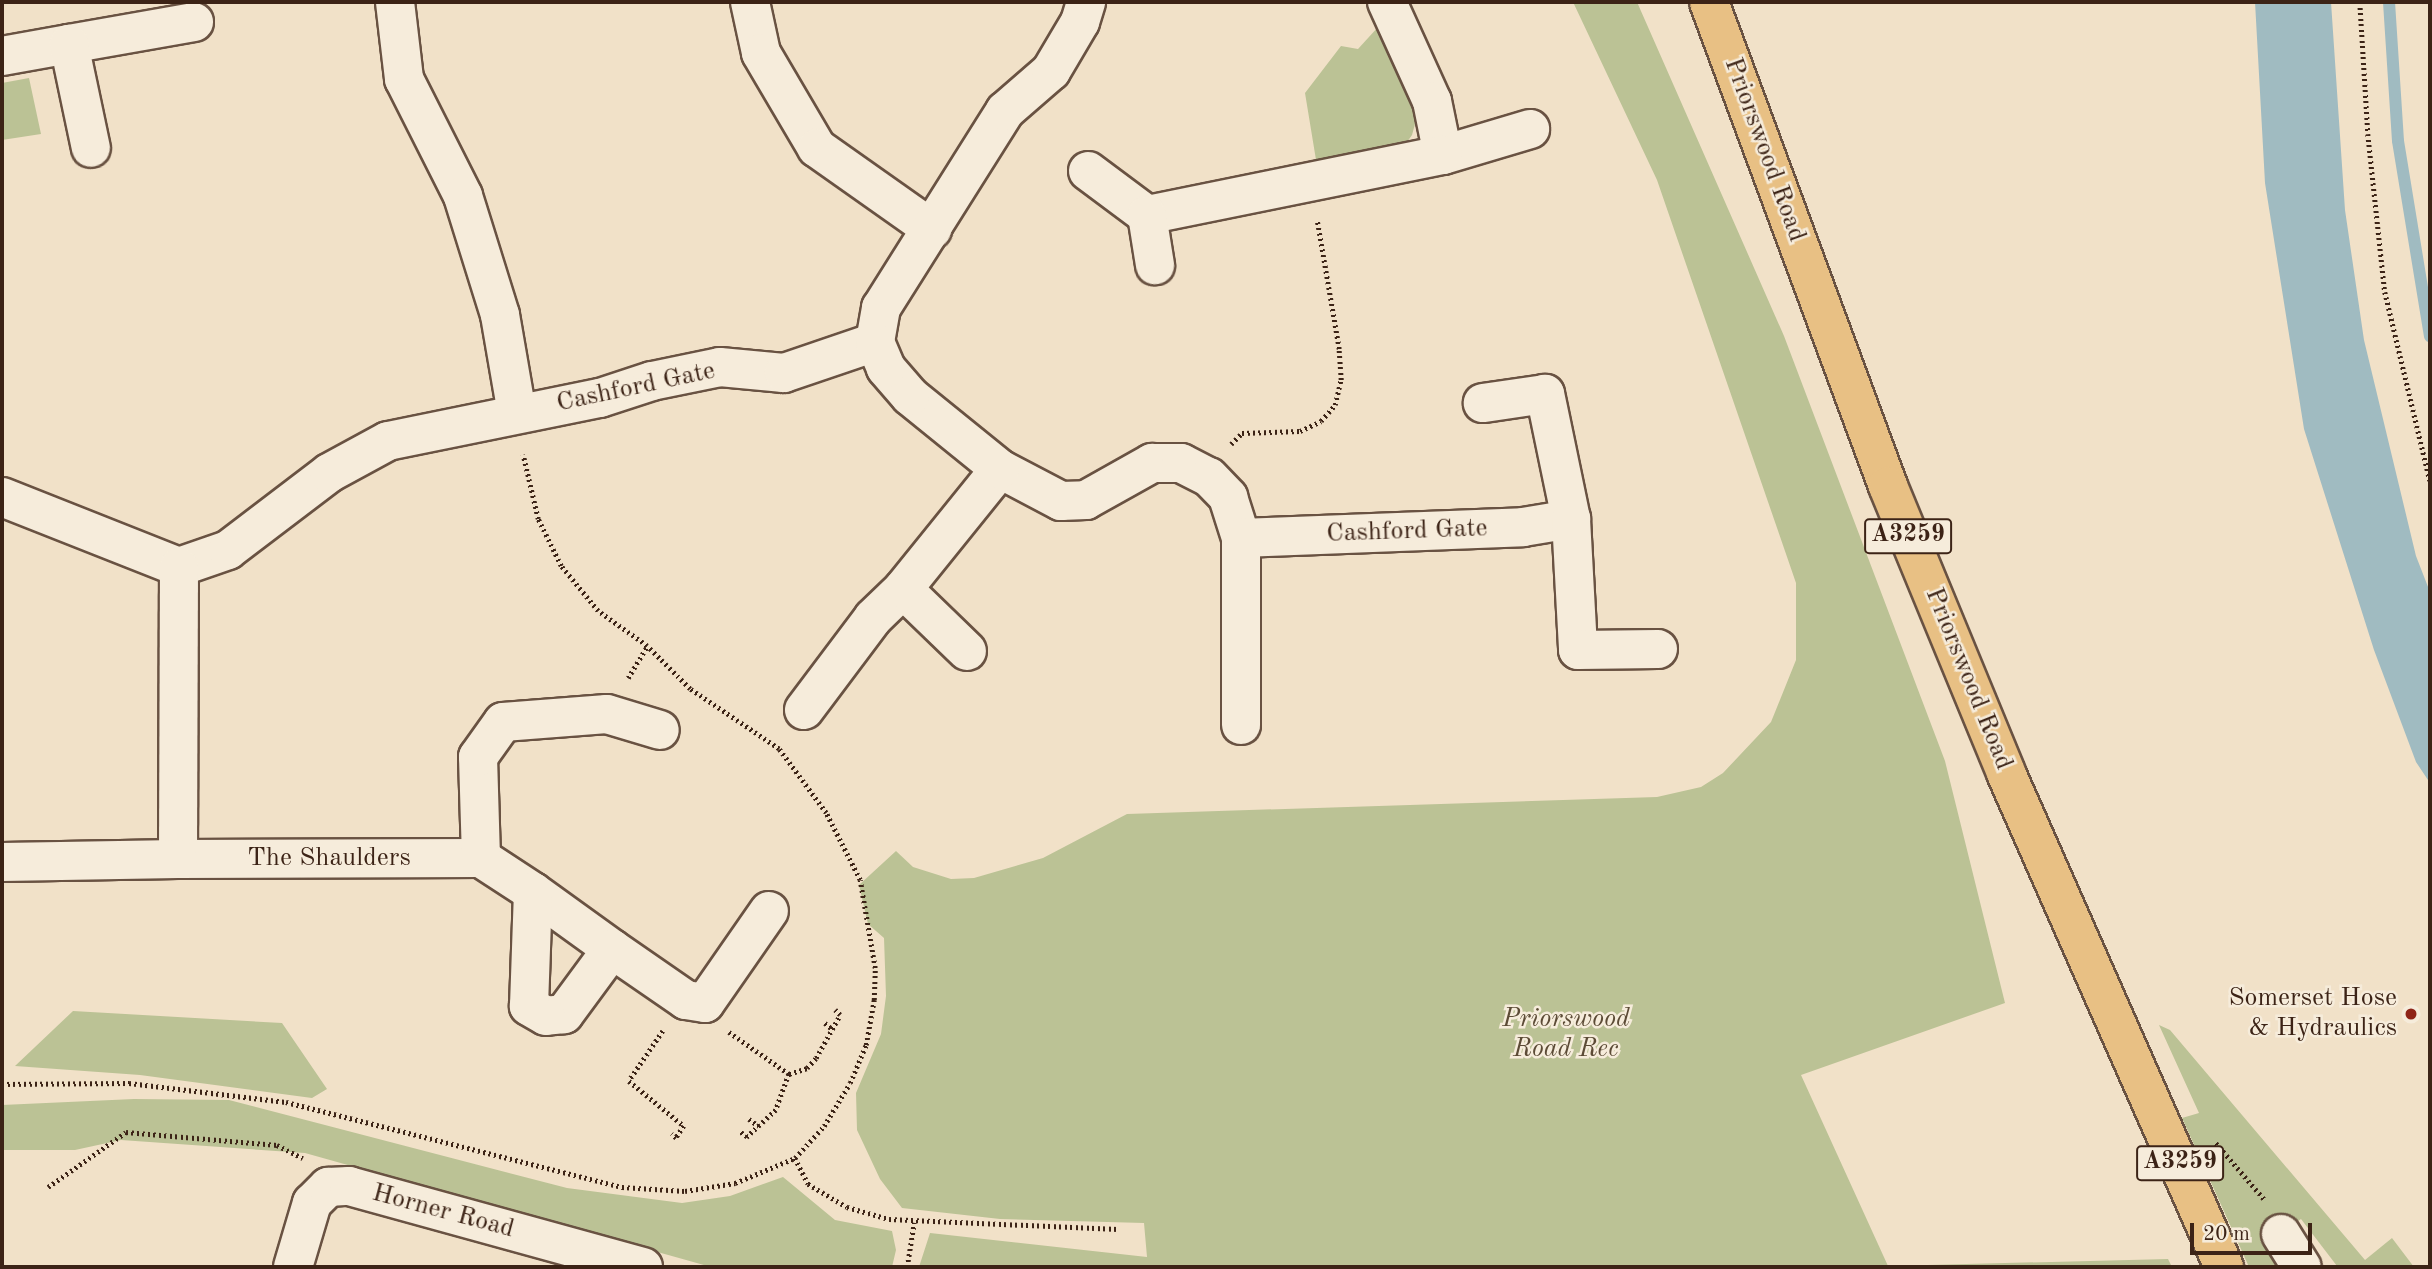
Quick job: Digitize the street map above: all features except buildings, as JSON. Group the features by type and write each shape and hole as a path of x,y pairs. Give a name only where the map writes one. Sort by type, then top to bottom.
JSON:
{"main road":[{"name":"Priorswood Road","path":"1709,2 1893,499 2006,773 2224,1267"}],"street":[{"path":"395,2 404,79 463,195 500,315 517,413"},
{"path":"750,2 761,54 817,148 932,229"},
{"path":"1086,2 1080,22 1051,71 1005,111 881,308 875,342 886,368 910,396 1000,469 1061,501 1086,500 1152,463 1181,463 1202,473 1228,497 1241,538 1241,725"},
{"path":"1387,2 1432,101 1443,155"},
{"path":"2,56 194,22"},
{"path":"69,44 91,148"},
{"path":"1147,215 1443,155 1530,129"},
{"path":"1088,171 1147,215 1155,265"},
{"name":"Cashford Gate","path":"179,567 228,550 329,473 388,441 720,367 784,373 875,342"},
{"path":"1483,403 1545,394 1572,519 1578,650 1658,649"},
{"path":"804,710 873,618 903,589 1000,469"},
{"path":"2,496 179,567 178,859"},
{"name":"Cashford Gate","path":"1241,538 1523,527 1572,519"},
{"path":"903,589 967,651"},
{"path":"660,730 607,714 503,722 478,757 481,858 612,949 695,1001 769,911"},
{"name":"The Shaulders","path":"2,862 481,858"},
{"path":"533,892 529,1006 546,1016 564,1014 612,949"},
{"name":"Horner Road","path":"293,1267 312,1203 328,1187 349,1186 643,1267"},
{"path":"2281,1234 2302,1267"}],"path":[{"path":"2360,2 2368,134 2385,292 2430,481"},
{"path":"1202,473 1242,433 1300,431 1321,421 1335,405 1341,380 1339,349 1309,181"},
{"path":"671,1134 676,1138 684,1126 629,1081 695,1001 725,1028 789,1074"},
{"path":"789,1074 807,1068 840,1015 835,1010"},
{"path":"825,1023 831,1028"},
{"path":"740,1132 747,1138 776,1110 789,1074"},
{"path":"749,1119 760,1126"},
{"path":"48,1186 126,1132 277,1145 318,1165 337,1187"},
{"path":"2217,1144 2278,1216 2281,1234"},
{"path":"795,1158 808,1184 846,1207 914,1223 1118,1229"},
{"path":"907,1267 914,1223"}],"green space":[{"name":"Priorswood Road Rec","path":"1573,2 1637,2 1784,336 1945,761 2005,1003 1801,1075 1888,1266 2168,1259 2172,1267 919,1267 930,1233 1147,1257 1144,1223 1000,1219 902,1208 880,1179 857,1130 856,1093 881,1034 886,996 884,938 868,924 859,885 896,851 913,867 951,879 974,878 1043,858 1127,814 1657,797 1701,787 1723,773 1771,722 1796,660 1796,583 1657,180"},
{"path":"1379,26 1418,113 1412,135 1405,145 1317,166 1305,93 1341,46 1358,49"},
{"path":"29,78 41,134 2,140 2,83"},
{"path":"73,1011 282,1023 327,1089 312,1098 140,1075 15,1066"},
{"path":"2159,1025 2170,1030 2365,1260 2392,1238 2414,1267 2337,1266 2301,1219 2269,1242 2281,1267 2249,1267 2182,1118 2199,1113"},
{"path":"134,1099 229,1100 567,1188 682,1203 730,1196 783,1177 835,1220 892,1231 896,1250 892,1267 711,1267 305,1153 121,1140 75,1150 2,1150 2,1105"}],"water":[{"path":"2255,2 2331,2 2345,210 2364,340 2416,556 2430,592 2430,783 2416,762 2374,650 2304,429 2265,183"}],"waterway":[{"path":"2389,2 2398,141 2430,336"}],"place":[{"name":"Somerset Hose & Hydraulics","path":"2411,1014"}]}
